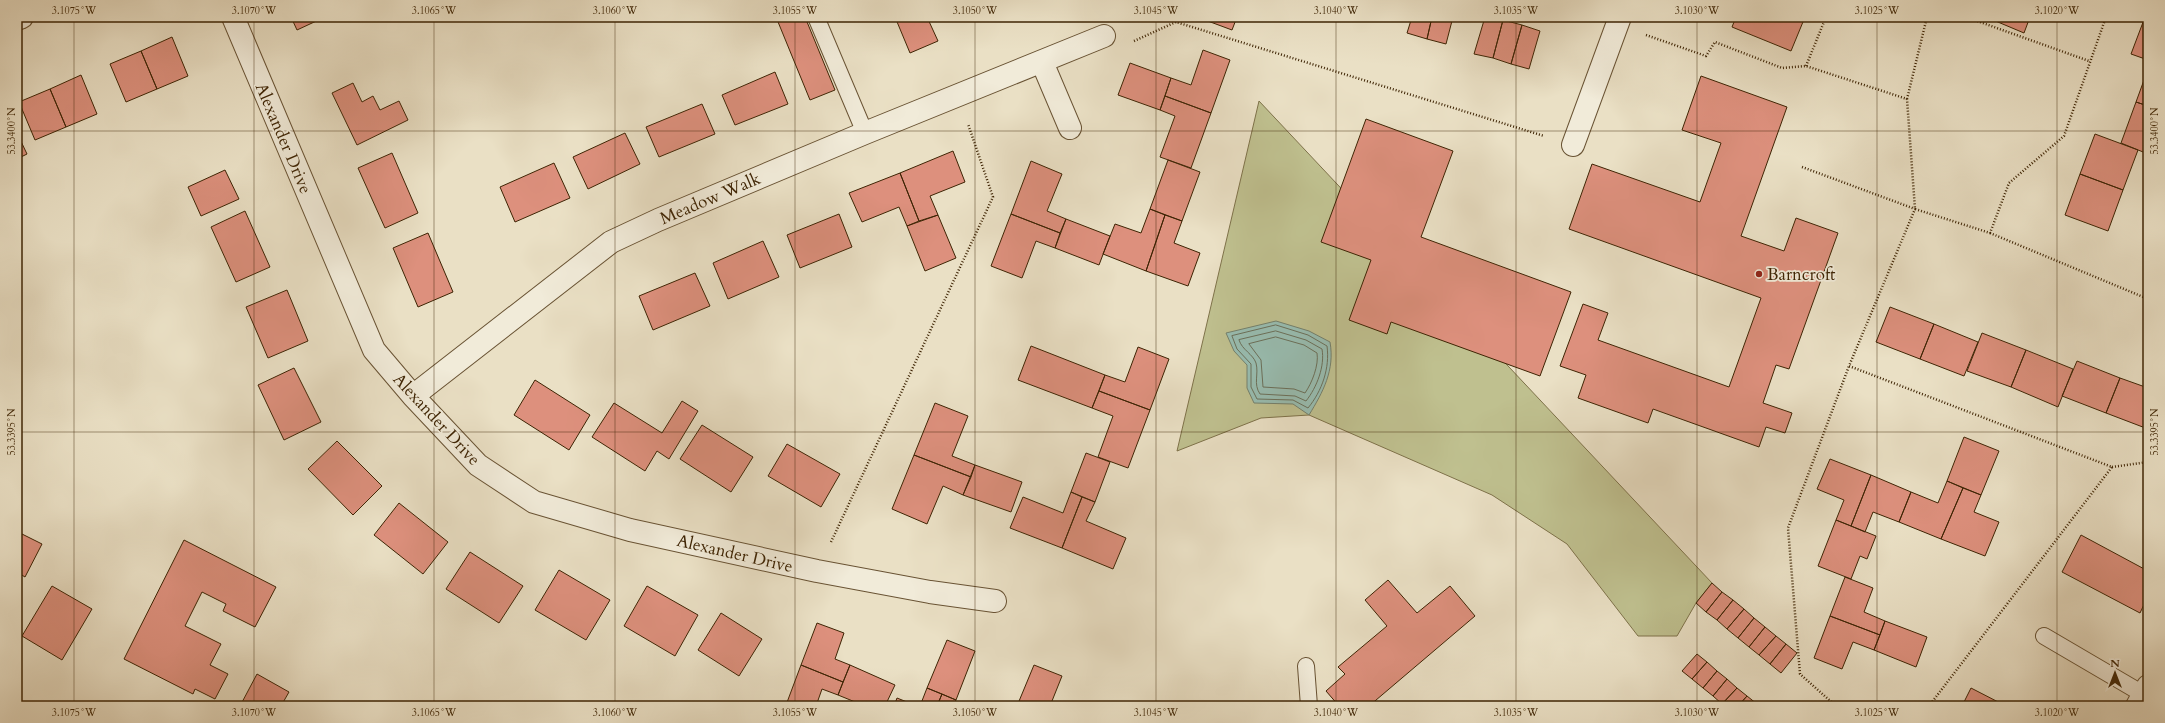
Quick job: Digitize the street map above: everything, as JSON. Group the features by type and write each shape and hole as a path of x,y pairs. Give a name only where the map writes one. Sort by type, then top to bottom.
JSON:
{"street":[{"path":"17,19 22,17"},
{"name":"Alexander Drive","path":"233,17 374,350 413,396 478,465 534,502 630,530 817,571 930,592 995,601"},
{"path":"1573,145 1618,21"},
{"name":"Meadow Walk","path":"413,396 611,242 658,220 865,133 958,97 1104,36"},
{"path":"1042,62 1070,128"}],"lane":[{"path":"816,17 865,133"},
{"path":"2044,636 2143,695"},
{"path":"1306,666 1309,706"}],"path":[{"path":"1806,66 1826,17"},
{"path":"1836,706 1800,674 1788,528 1849,366 1915,209 1907,99 1927,17"},
{"path":"1966,17 2089,61"},
{"path":"1990,233 2010,183 2064,136 2089,61 2106,17"},
{"path":"1618,21 1706,56 1715,42 1782,68 1806,66 1907,99"},
{"path":"1104,36 1116,49 1176,22 1573,145"},
{"path":"817,571 993,197 958,97"},
{"path":"1802,167 1915,209 1990,233 2148,299"},
{"path":"1849,366 2112,467 2148,462"},
{"path":"1929,706 2112,467"}],"green space":[{"path":"1259,101 1712,583 1696,603 1677,636 1638,636 1567,544 1492,495 1309,415 1261,418 1177,451"}],"water":[{"path":"1276,321 1309,331 1330,342 1331,362 1327,380 1309,415 1293,404 1254,403 1247,388 1247,365 1234,351 1226,333"}],"building":[{"path":"291,17 325,17 297,30"},
{"path":"776,17 805,17 835,90 810,100"},
{"path":"895,17 927,17 938,41 910,53"},
{"path":"1197,17 1237,17 1232,30"},
{"path":"1412,17 1432,17 1427,39 1407,33"},
{"path":"1432,17 1453,17 1446,44 1427,39"},
{"path":"1485,17 1503,20 1493,58 1474,54"},
{"path":"1736,17 1805,17 1791,51 1732,27"},
{"path":"1986,17 2030,17 2024,33"},
{"path":"2145,17 2148,17 2148,60 2131,54"},
{"path":"1503,20 1522,25 1511,64 1493,58"},
{"path":"1522,25 1540,31 1529,69 1511,64"},
{"path":"172,37 188,76 157,89 141,51"},
{"path":"1203,50 1230,60 1211,113 1165,96 1171,78 1191,85"},
{"path":"141,51 157,89 126,102 110,64"},
{"path":"1130,63 1171,78 1160,110 1118,95"},
{"path":"2148,69 2148,106 2136,102"},
{"path":"775,72 788,104 735,125 722,95"},
{"path":"81,75 97,114 66,127 50,89"},
{"name":"Barncroft","path":"1701,76 1787,107 1741,236 1784,251 1796,218 1838,233 1789,369 1776,365 1763,403 1792,413 1785,433 1766,427 1759,447 1653,409 1648,423 1578,398 1586,375 1560,366 1583,304 1608,313 1598,340 1729,387 1761,298 1569,229 1592,164 1700,202 1721,143 1682,130"},
{"path":"353,83 362,102 373,96 380,110 399,101 408,120 357,145 332,93"},
{"path":"50,89 66,127 35,140 19,102"},
{"path":"1165,96 1211,113 1191,168 1160,157 1175,116 1160,110"},
{"path":"2136,102 2148,106 2148,154 2121,143"},
{"path":"702,104 715,134 659,157 646,127"},
{"path":"1366,119 1453,151 1421,237 1571,292 1540,376 1391,322 1387,334 1349,320 1371,260 1321,242"},
{"path":"17,133 27,154 17,159"},
{"path":"625,133 640,164 588,189 573,157"},
{"path":"2095,134 2138,150 2123,190 2080,174"},
{"path":"953,151 965,182 930,196 938,215 919,221 900,173"},
{"path":"392,153 418,213 385,228 358,168"},
{"path":"1168,160 1200,172 1182,221 1150,209"},
{"path":"1031,161 1062,174 1047,211 1066,219 1060,233 1011,214"},
{"path":"554,163 570,198 515,222 500,187"},
{"path":"225,170 239,199 201,216 188,187"},
{"path":"900,173 919,221 907,226 899,207 862,222 849,193"},
{"path":"2080,174 2123,190 2108,231 2065,215"},
{"path":"1150,209 1165,215 1146,271 1103,254 1115,224 1141,233"},
{"path":"245,211 270,267 236,282 211,227"},
{"path":"839,214 852,247 800,268 787,235"},
{"path":"1011,214 1060,233 1055,248 1036,241 1022,278 991,266"},
{"path":"938,215 956,258 925,271 907,226"},
{"path":"1165,215 1182,221 1174,243 1200,253 1188,286 1146,271"},
{"path":"1066,219 1110,236 1099,265 1055,248"},
{"path":"428,233 453,292 418,307 393,248"},
{"path":"763,241 779,277 728,299 713,263"},
{"path":"695,273 710,306 653,330 639,296"},
{"path":"287,290 308,341 268,358 246,307"},
{"path":"1890,307 1934,324 1920,359 1876,342"},
{"path":"1934,324 1978,342 1964,376 1920,359"},
{"path":"1982,333 2026,350 2011,387 1967,371"},
{"path":"1031,346 1105,375 1092,408 1018,380"},
{"path":"1138,347 1169,359 1150,410 1099,391 1105,375 1125,382"},
{"path":"2026,350 2073,369 2058,407 2011,387"},
{"path":"2077,361 2120,378 2106,413 2062,396"},
{"path":"294,368 321,422 284,440 258,385"},
{"path":"2120,378 2148,388 2148,429 2106,413"},
{"path":"535,380 590,415 569,450 514,415"},
{"path":"1099,391 1150,410 1128,468 1098,457 1113,416 1092,408"},
{"path":"682,401 698,411 669,459 657,451 645,471 592,437 614,403 662,433"},
{"path":"935,403 968,416 952,456 975,465 971,477 914,455"},
{"path":"702,425 753,457 731,492 680,459"},
{"path":"1964,437 1999,451 1981,495 1947,481"},
{"path":"337,441 382,486 353,515 308,469"},
{"path":"787,444 840,474 821,507 768,476"},
{"path":"1086,453 1110,462 1095,502 1071,492"},
{"path":"914,455 971,477 963,495 943,486 927,524 892,509"},
{"path":"1830,459 1871,475 1851,526 1836,520 1844,500 1817,489"},
{"path":"975,465 1022,482 1011,512 963,495"},
{"path":"1871,475 1911,492 1899,522 1873,512 1865,532 1851,526"},
{"path":"1947,481 1963,488 1941,539 1899,522 1911,492 1938,503"},
{"path":"1963,488 1981,495 1974,512 1999,522 1985,556 1941,539"},
{"path":"1071,492 1082,497 1062,548 1010,528 1023,497 1063,513"},
{"path":"1082,497 1095,502 1086,521 1126,538 1113,569 1062,548"},
{"path":"399,503 448,542 423,574 374,535"},
{"path":"1836,520 1876,536 1867,559 1860,556 1851,579 1818,566"},
{"path":"20,533 42,544 25,577 17,572 17,538"},
{"path":"2081,535 2148,571 2148,596 2140,613 2062,572"},
{"path":"184,540 276,587 255,627 223,611 226,604 202,592 185,626 221,644 210,665 228,674 215,699 195,689 193,694 124,659"},
{"path":"470,552 523,586 499,623 446,589"},
{"path":"559,570 610,600 586,640 535,610"},
{"path":"1845,577 1873,588 1864,612 1885,621 1880,635 1830,616"},
{"path":"1388,580 1417,613 1450,586 1475,616 1369,706 1339,706 1326,691 1345,674 1338,667 1387,626 1365,600"},
{"path":"1712,583 1722,592 1706,612 1696,603"},
{"path":"52,586 92,609 62,660 22,636"},
{"path":"647,586 698,615 675,656 624,626"},
{"path":"1722,592 1733,600 1717,620 1706,612"},
{"path":"1733,600 1744,609 1727,629 1717,620"},
{"path":"1744,609 1754,618 1738,638 1727,629"},
{"path":"721,613 762,639 739,676 698,650"},
{"path":"1830,616 1880,635 1874,650 1853,642 1842,669 1814,658"},
{"path":"1754,618 1765,627 1749,647 1738,638"},
{"path":"1885,621 1927,637 1916,667 1874,650"},
{"path":"817,623 844,633 835,659 850,665 843,682 801,665"},
{"path":"1765,627 1776,636 1759,655 1749,647"},
{"path":"1776,636 1786,644 1770,664 1759,655"},
{"path":"947,640 975,651 956,700 927,688"},
{"path":"1786,644 1797,653 1781,673 1770,664"},
{"path":"1697,654 1707,662 1692,679 1682,671"},
{"path":"1707,662 1717,671 1703,688 1692,679"},
{"path":"801,665 843,682 838,695 822,689 816,706 786,705"},
{"path":"850,665 895,685 885,706 865,706 838,695"},
{"path":"1034,665 1062,676 1050,706 1017,706"},
{"path":"1717,671 1727,679 1713,696 1703,688"},
{"path":"257,674 289,692 281,706 240,706"},
{"path":"1727,679 1737,688 1722,704 1713,696"},
{"path":"927,688 942,694 937,706 920,706"},
{"path":"1737,688 1747,696 1738,706 1724,706 1722,704"},
{"path":"1971,688 2006,706 1962,706"},
{"path":"942,694 956,700 953,706 937,706"},
{"path":"1747,696 1757,704 1755,706 1738,706"},
{"path":"897,698 917,706 894,706"}],"place":[{"name":"Barncroft","path":"1759,274"}]}
